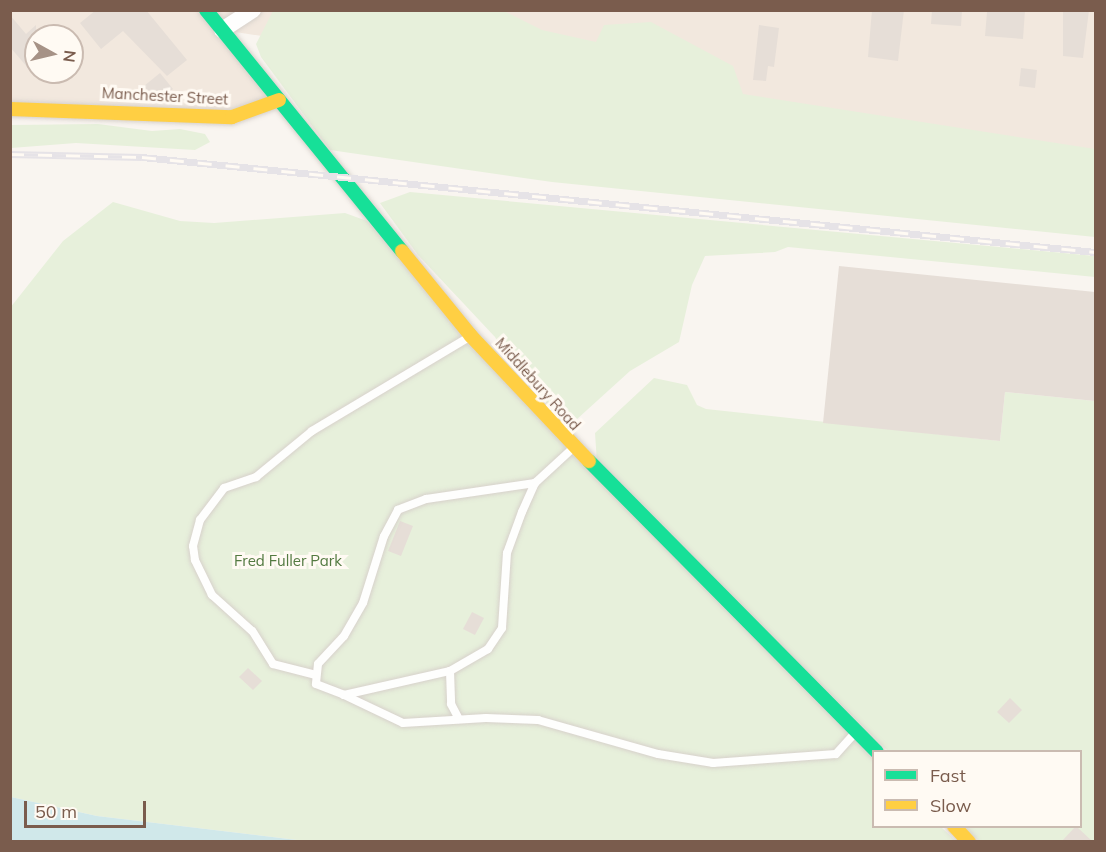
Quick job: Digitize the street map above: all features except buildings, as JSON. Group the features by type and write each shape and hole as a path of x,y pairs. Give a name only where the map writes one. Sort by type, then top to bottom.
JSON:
{"street":[{"name":"Middlebury Road","path":"206,10 471,336 573,448 875,750"},
{"path":"222,30 253,10"},
{"name":"Manchester Street","path":"10,109 82,108 222,117 250,113 279,100"},
{"path":"956,828 969,842"}],"lane":[{"path":"316,675 273,664 252,631 212,595 195,560 193,546 200,520 224,488 256,477 312,431 471,336"},
{"path":"344,695 450,671 477,657 502,628 507,553 535,483 573,448"},
{"path":"535,483 426,499 398,510 387,527 363,603 344,636 318,664 316,675 320,688 344,695 403,723 459,719 538,720 658,754 713,763 836,754 856,732"},
{"path":"450,671 451,704 459,719"}],"shaded area":[{"path":"11,11 1095,11 1095,154 732,110 223,30 279,100 250,113 11,109"}],"green space":[{"path":"273,11 504,11 542,30 596,42 604,25 651,22 733,66 743,94 1095,149 1095,237 552,182 330,150 261,57 256,44"},
{"path":"98,124 152,131 180,129 205,134 210,142 195,150 76,143 11,148 11,125"},
{"path":"410,192 1095,256 1095,277 788,247 775,252 705,256 692,285 679,342 630,371 576,420 564,422 529,384 529,378 513,370 495,337 418,255 380,203"},
{"name":"Fred Fuller Park","path":"113,202 180,221 214,223 345,213 367,221 872,758 872,828 942,828 956,841 305,841 97,816 11,797 10,308 63,241"},
{"path":"654,378 687,385 697,405 706,409 1000,441 1005,392 1095,401 1095,841 979,841 965,828 1082,828 1082,750 887,750 597,463 595,433"}],"water":[{"path":"11,797 97,816 305,841 11,841"}],"railway":[{"path":"10,154 142,157 1096,252"}],"traffic: fast":[{"path":"206,10 402,251"},
{"path":"589,461 875,750"}],"traffic: slow":[{"path":"10,109 232,117 279,100"},
{"path":"402,251 471,336 589,461"},
{"path":"956,828 969,842"}]}
